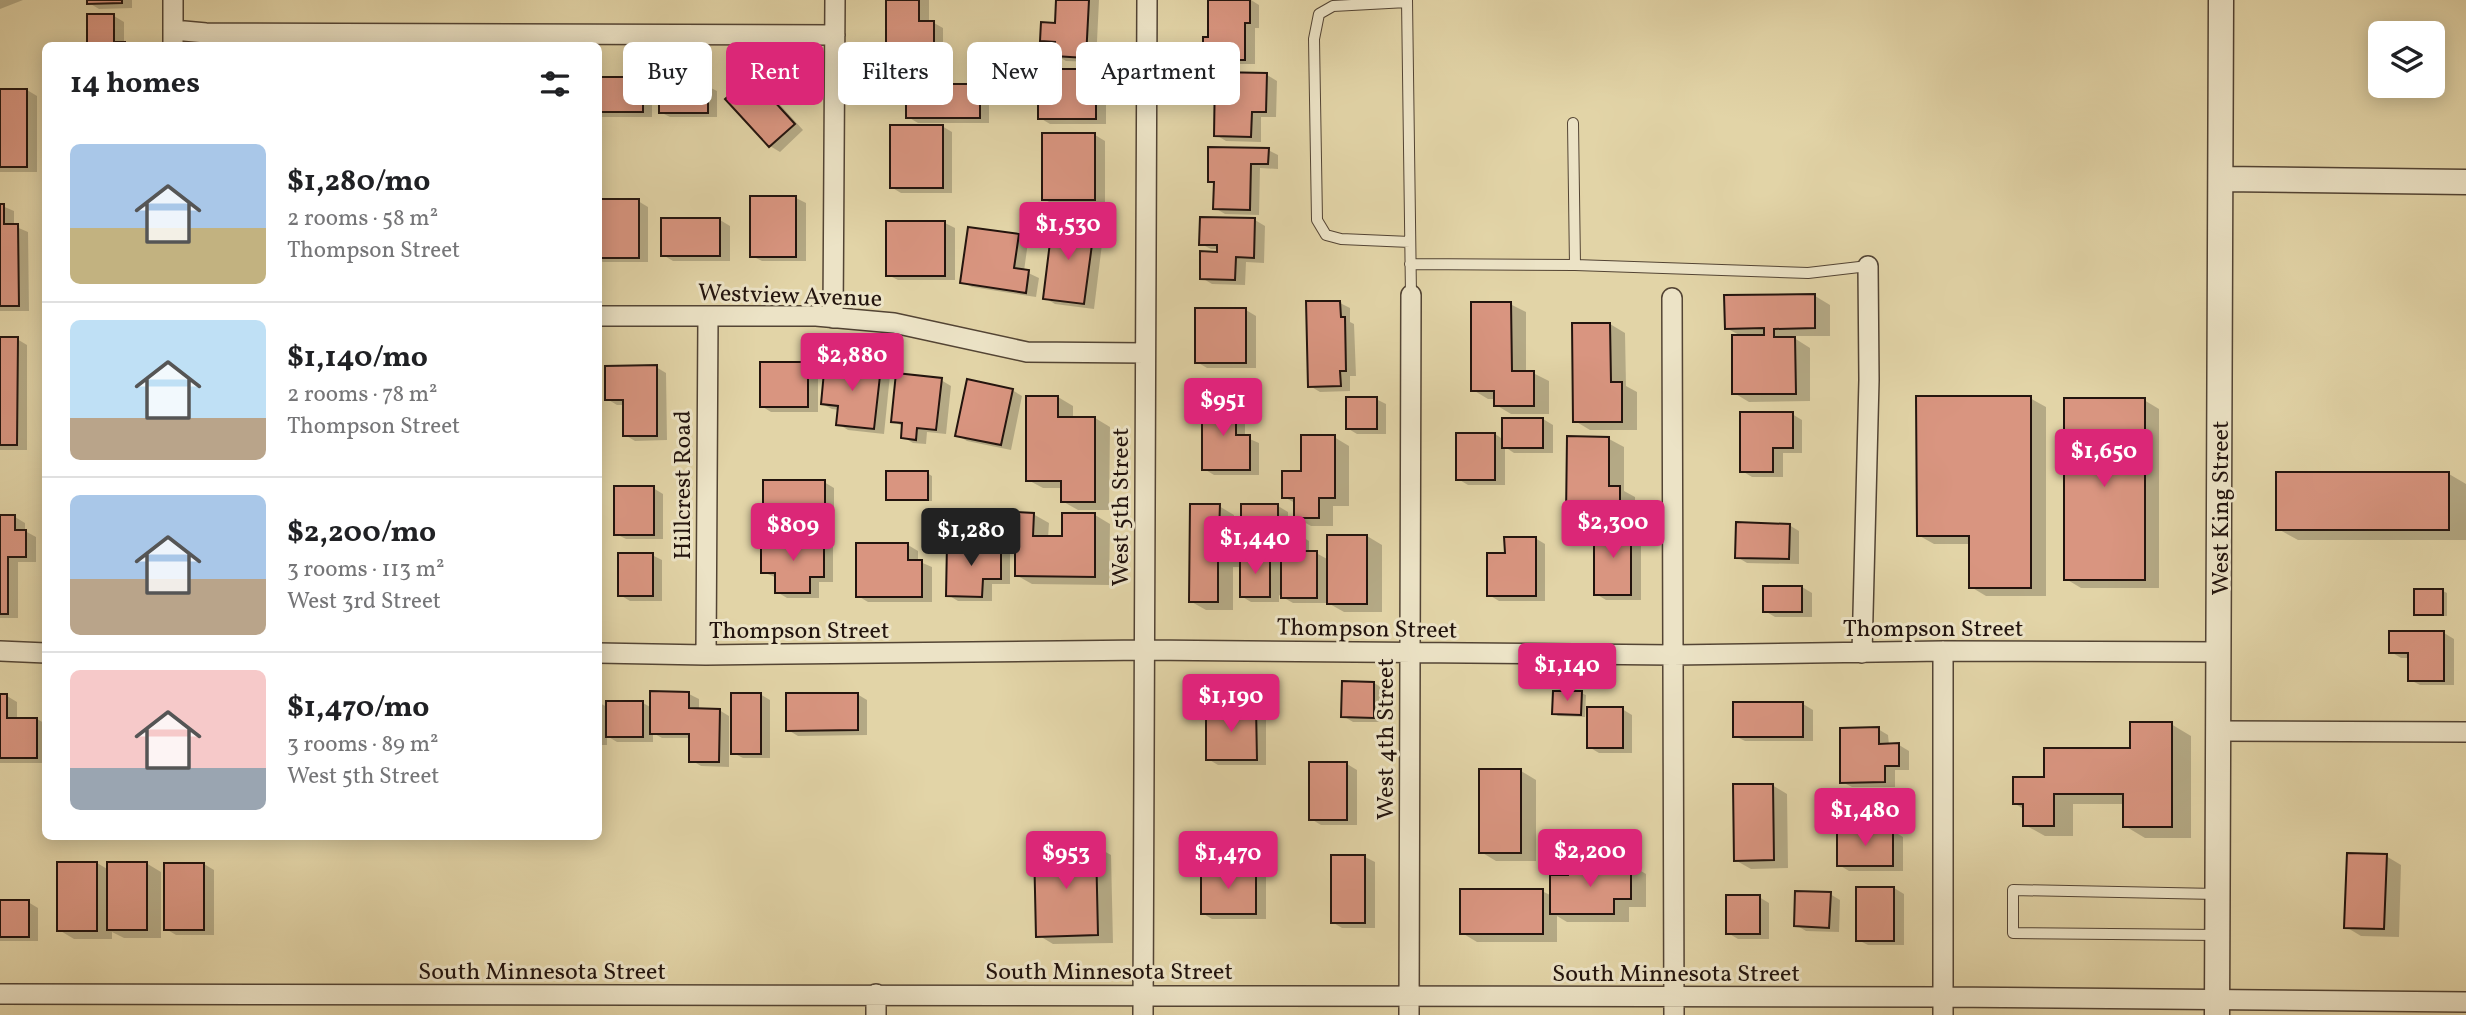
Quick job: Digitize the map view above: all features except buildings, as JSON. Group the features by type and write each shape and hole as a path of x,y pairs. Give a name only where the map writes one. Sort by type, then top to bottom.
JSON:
{"street":[{"path":"173,0 173,38 206,33 835,35"},
{"path":"833,318 835,0"},
{"name":"West 5th Street","path":"1143,1005 1147,0"},
{"name":"West King Street","path":"2217,1007 2221,0"},
{"path":"2221,179 2466,182"},
{"path":"1862,653 1869,380 1868,266"},
{"name":"West 4th Street","path":"1409,1005 1411,295"},
{"path":"1672,298 1674,1006"},
{"name":"Westview Avenue","path":"602,316 816,316 894,323 1027,352 1145,353"},
{"name":"Hillcrest Road","path":"706,655 708,316"},
{"name":"Thompson Street","path":"602,653 706,655 1145,650 1673,655 2218,652"},
{"path":"0,651 42,653"},
{"path":"1943,652 1943,1006"},
{"path":"2218,731 2466,732"},
{"name":"South Minnesota Street","path":"0,994 341,1005 607,1006 876,994 1143,1005 2217,1007 2466,1002"},
{"path":"876,994 876,1015"},
{"path":"75,995 75,1015"}],"lane":[{"path":"1410,242 1341,239 1326,235 1317,220 1314,38 1319,14 1333,6 1406,1 1411,295"},
{"path":"1573,123 1575,265"},
{"path":"1410,264 1575,265 1808,273 1868,266"},
{"path":"2217,935 2013,933 2014,890 2218,894"}]}
